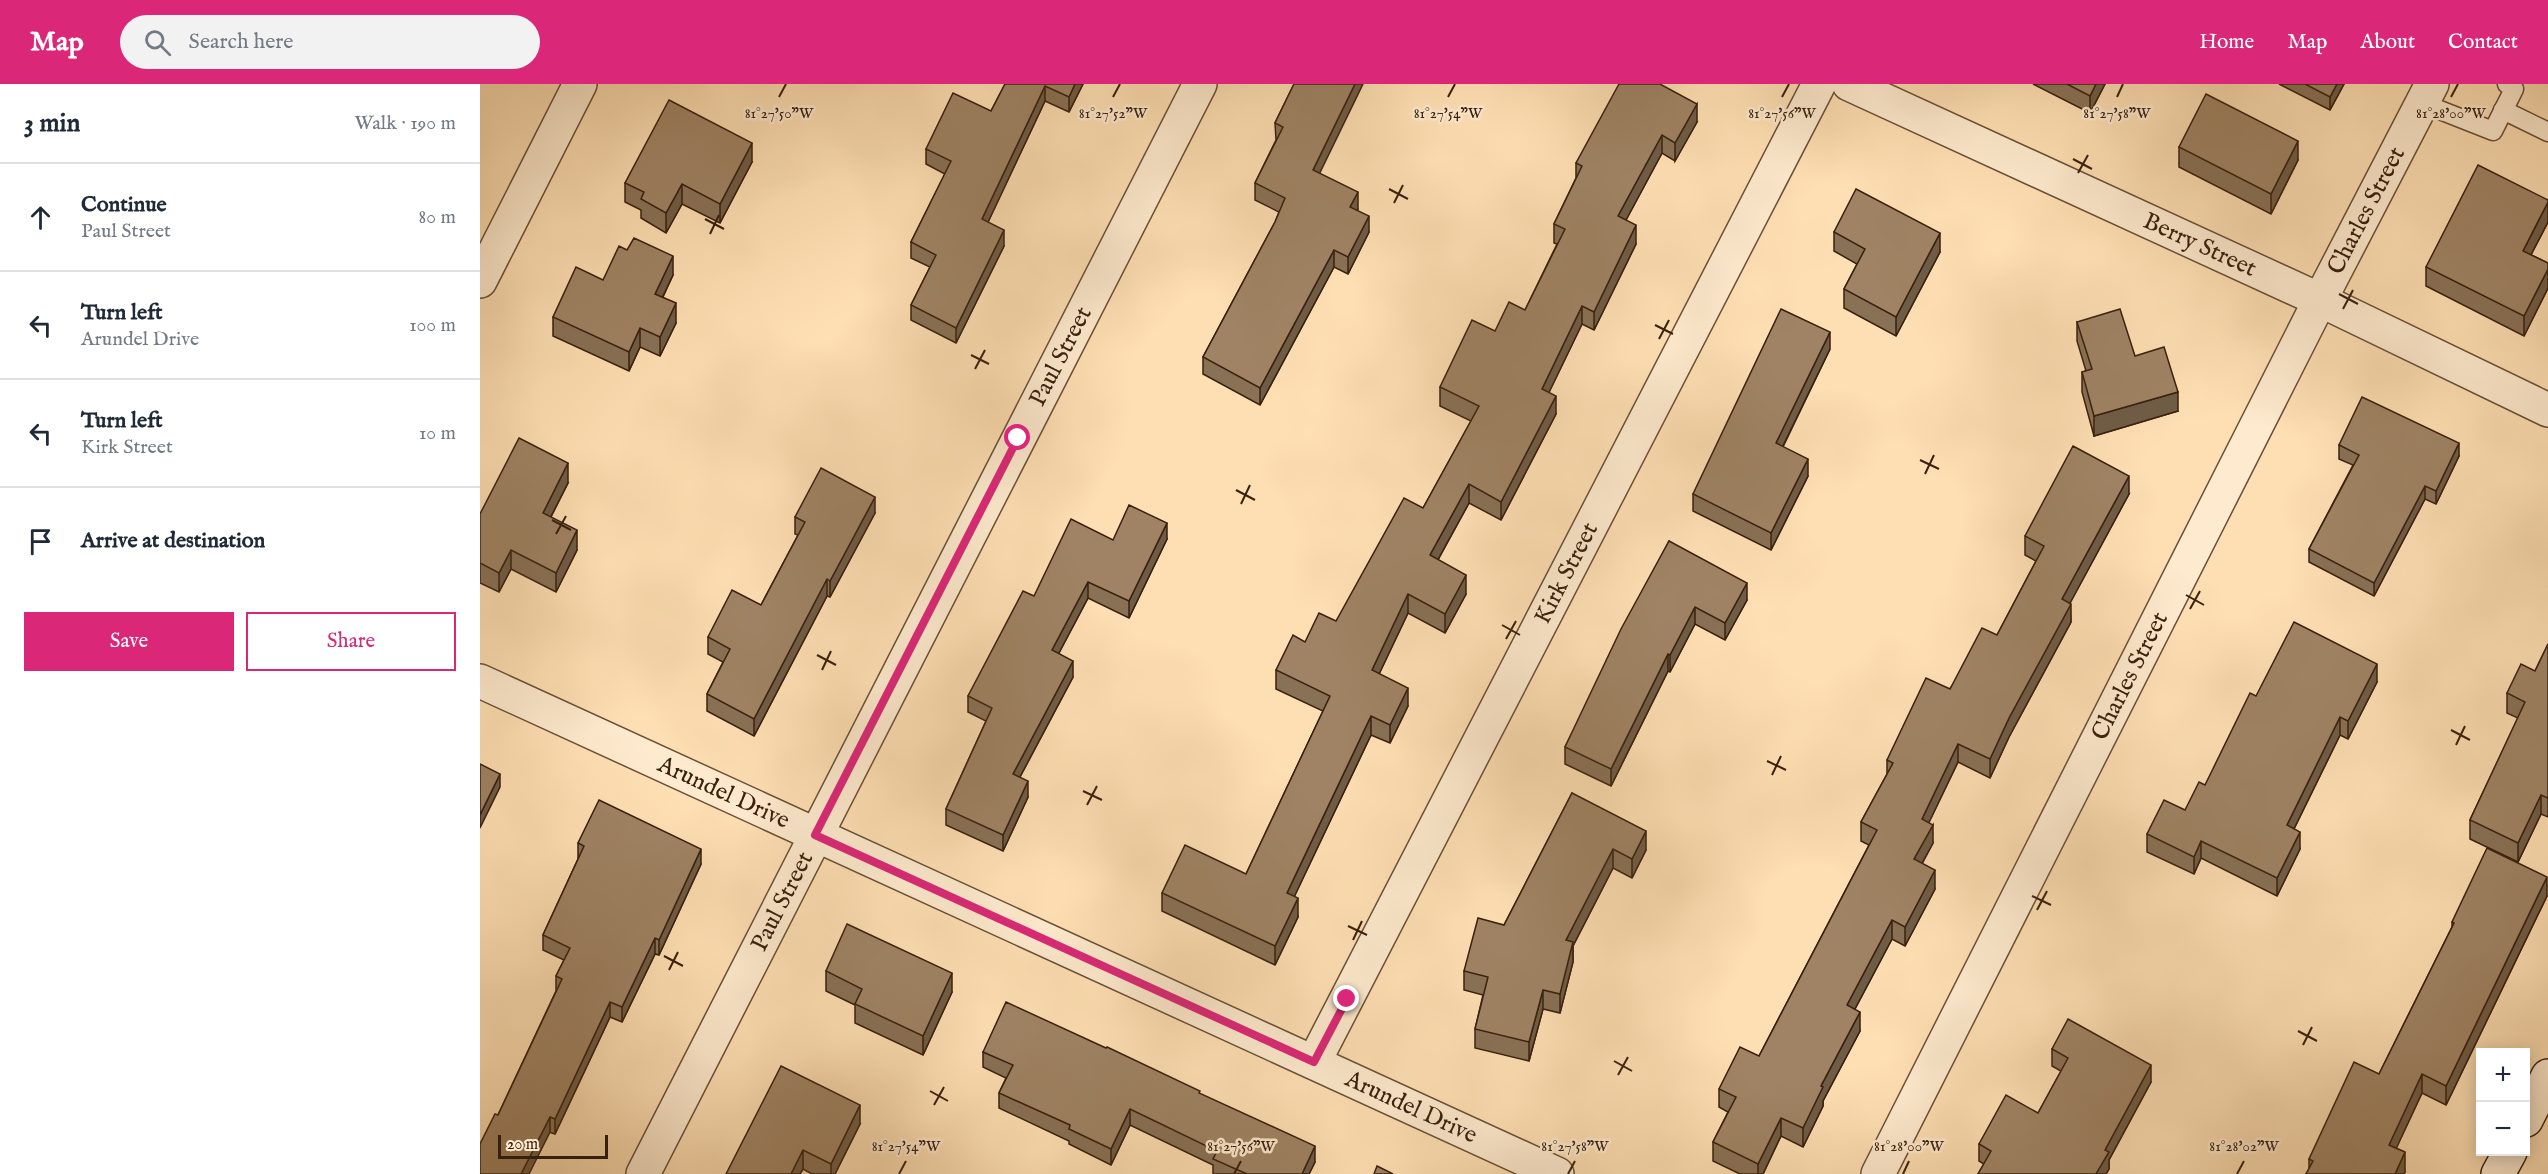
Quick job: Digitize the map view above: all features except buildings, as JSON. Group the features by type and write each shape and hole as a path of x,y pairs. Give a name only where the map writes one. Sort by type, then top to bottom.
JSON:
{"street":[{"path":"480,281 580,84"},
{"name":"Paul Street","path":"643,1174 1200,84"},
{"name":"Kirk Street","path":"1314,1062 1819,84"},
{"name":"Berry Street","path":"1849,84 2320,300 2548,410"},
{"name":"Charles Street","path":"1878,1174 2320,300 2427,94"},
{"name":"Arundel Drive","path":"480,681 1557,1174"},
{"path":"2530,1112 2548,1076"},
{"path":"2498,1174 2508,1156"}],"lane":[{"path":"2427,94 2493,131 2514,89 2507,84"},
{"path":"2503,110 2548,132"}],"route":[{"path":"1018,438 815,835 1314,1062 1347,999"}]}
